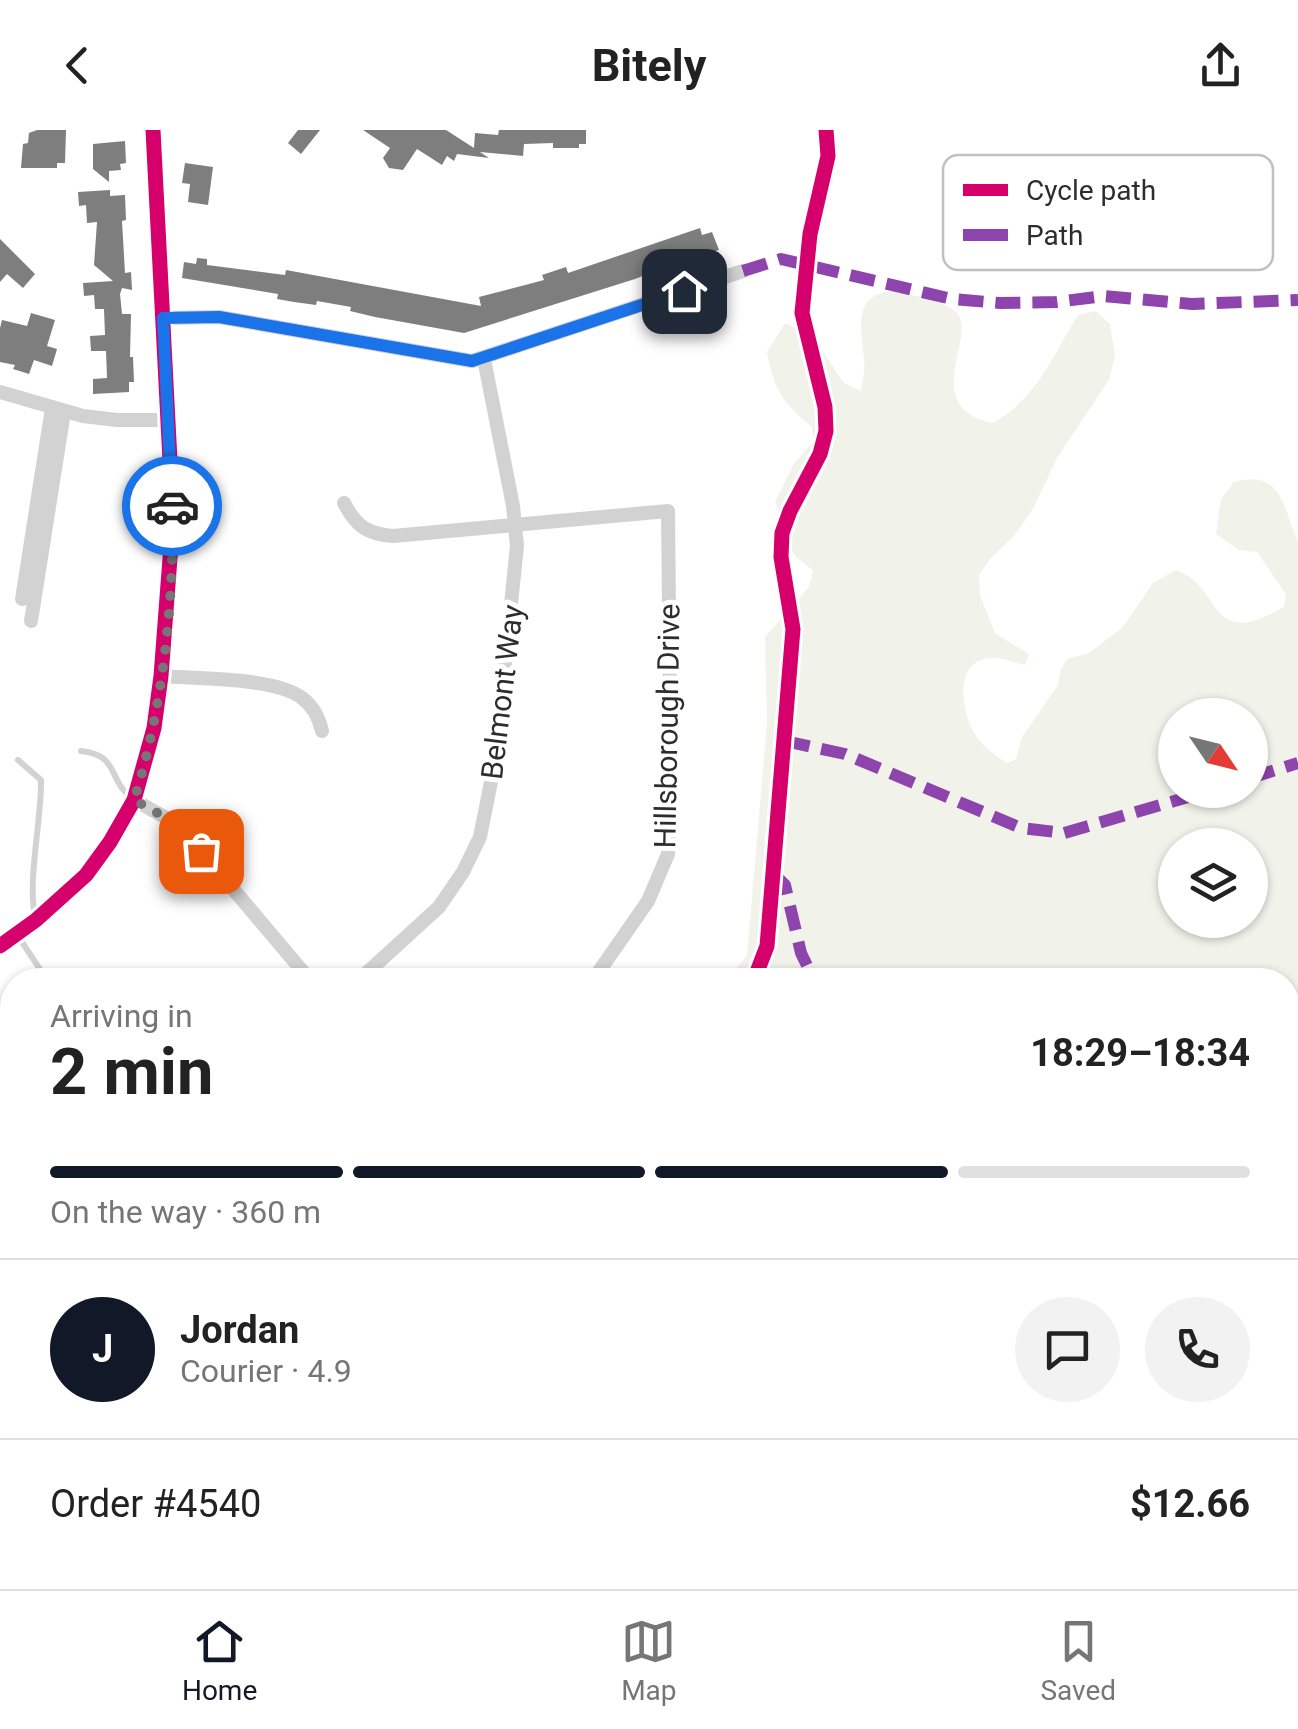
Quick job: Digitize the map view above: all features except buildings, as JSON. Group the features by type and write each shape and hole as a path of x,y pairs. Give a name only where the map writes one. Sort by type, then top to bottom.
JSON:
{"street":[{"path":"0,946 86,875 134,800 149,750 161,676 172,537 152,130"},
{"path":"163,318 219,317 439,357 484,360 743,271"},
{"name":"Belmont Way","path":"372,968 439,907 463,872 480,837 490,799 516,574 516,524 484,360"},
{"path":"0,392 58,410 116,420 167,420"},
{"path":"22,599 58,410"},
{"path":"31,620 58,410"},
{"path":"344,502 360,527 381,535 516,524"},
{"name":"Hillsborough Drive","path":"516,524 668,511 668,854 648,901 601,968"},
{"path":"161,676 269,686 293,692 313,708 322,731"},
{"path":"134,800 179,825 300,968"}],"lane":[{"path":"80,751 99,753 110,762 122,792 134,800"},
{"path":"18,760 42,780 42,814 31,904 36,920"},
{"path":"17,934 38,968"}],"shaded area":[{"path":"891,291 945,305 957,313 961,324 954,387 958,402 970,414 992,423 1032,389 1078,315 1096,311 1110,324 1115,356 1109,380 1057,458 1033,509 979,575 980,595 995,633 1029,654 1025,665 997,658 980,660 966,677 964,702 971,726 983,744 1007,763 1016,759 1022,737 1058,685 1067,659 1089,653 1123,627 1153,583 1176,570 1191,578 1228,620 1241,623 1259,619 1284,607 1286,594 1257,552 1239,550 1216,534 1221,499 1234,482 1263,481 1279,494 1298,541 1298,968 737,968 747,955 767,724 765,637 809,587 813,571 794,555 775,502 793,465 813,442 812,427 781,394 767,352 785,323 811,334 844,383 861,391 861,326 865,307 879,294"}],"marked path":[{"path":"743,271 781,259 952,299 1000,303 1104,296 1192,304 1298,300"},
{"path":"785,741 845,754 1021,828 1064,833 1158,806"},
{"path":"1268,772 1298,763"},
{"path":"774,874 785,885 808,968"}],"cycle path":[{"path":"0,946 86,875 110,842 134,800 154,728 173,519 153,130"},
{"path":"759,968 767,946 793,629 781,557 782,533 820,454 826,431 825,407 802,313 810,234 828,156 826,130"}],"way so far":[{"path":"172,506 170,580 158,704 134,800 179,825 201,851"}],"route":[{"path":"172,506 163,318 219,317 472,361 684,291"}]}
